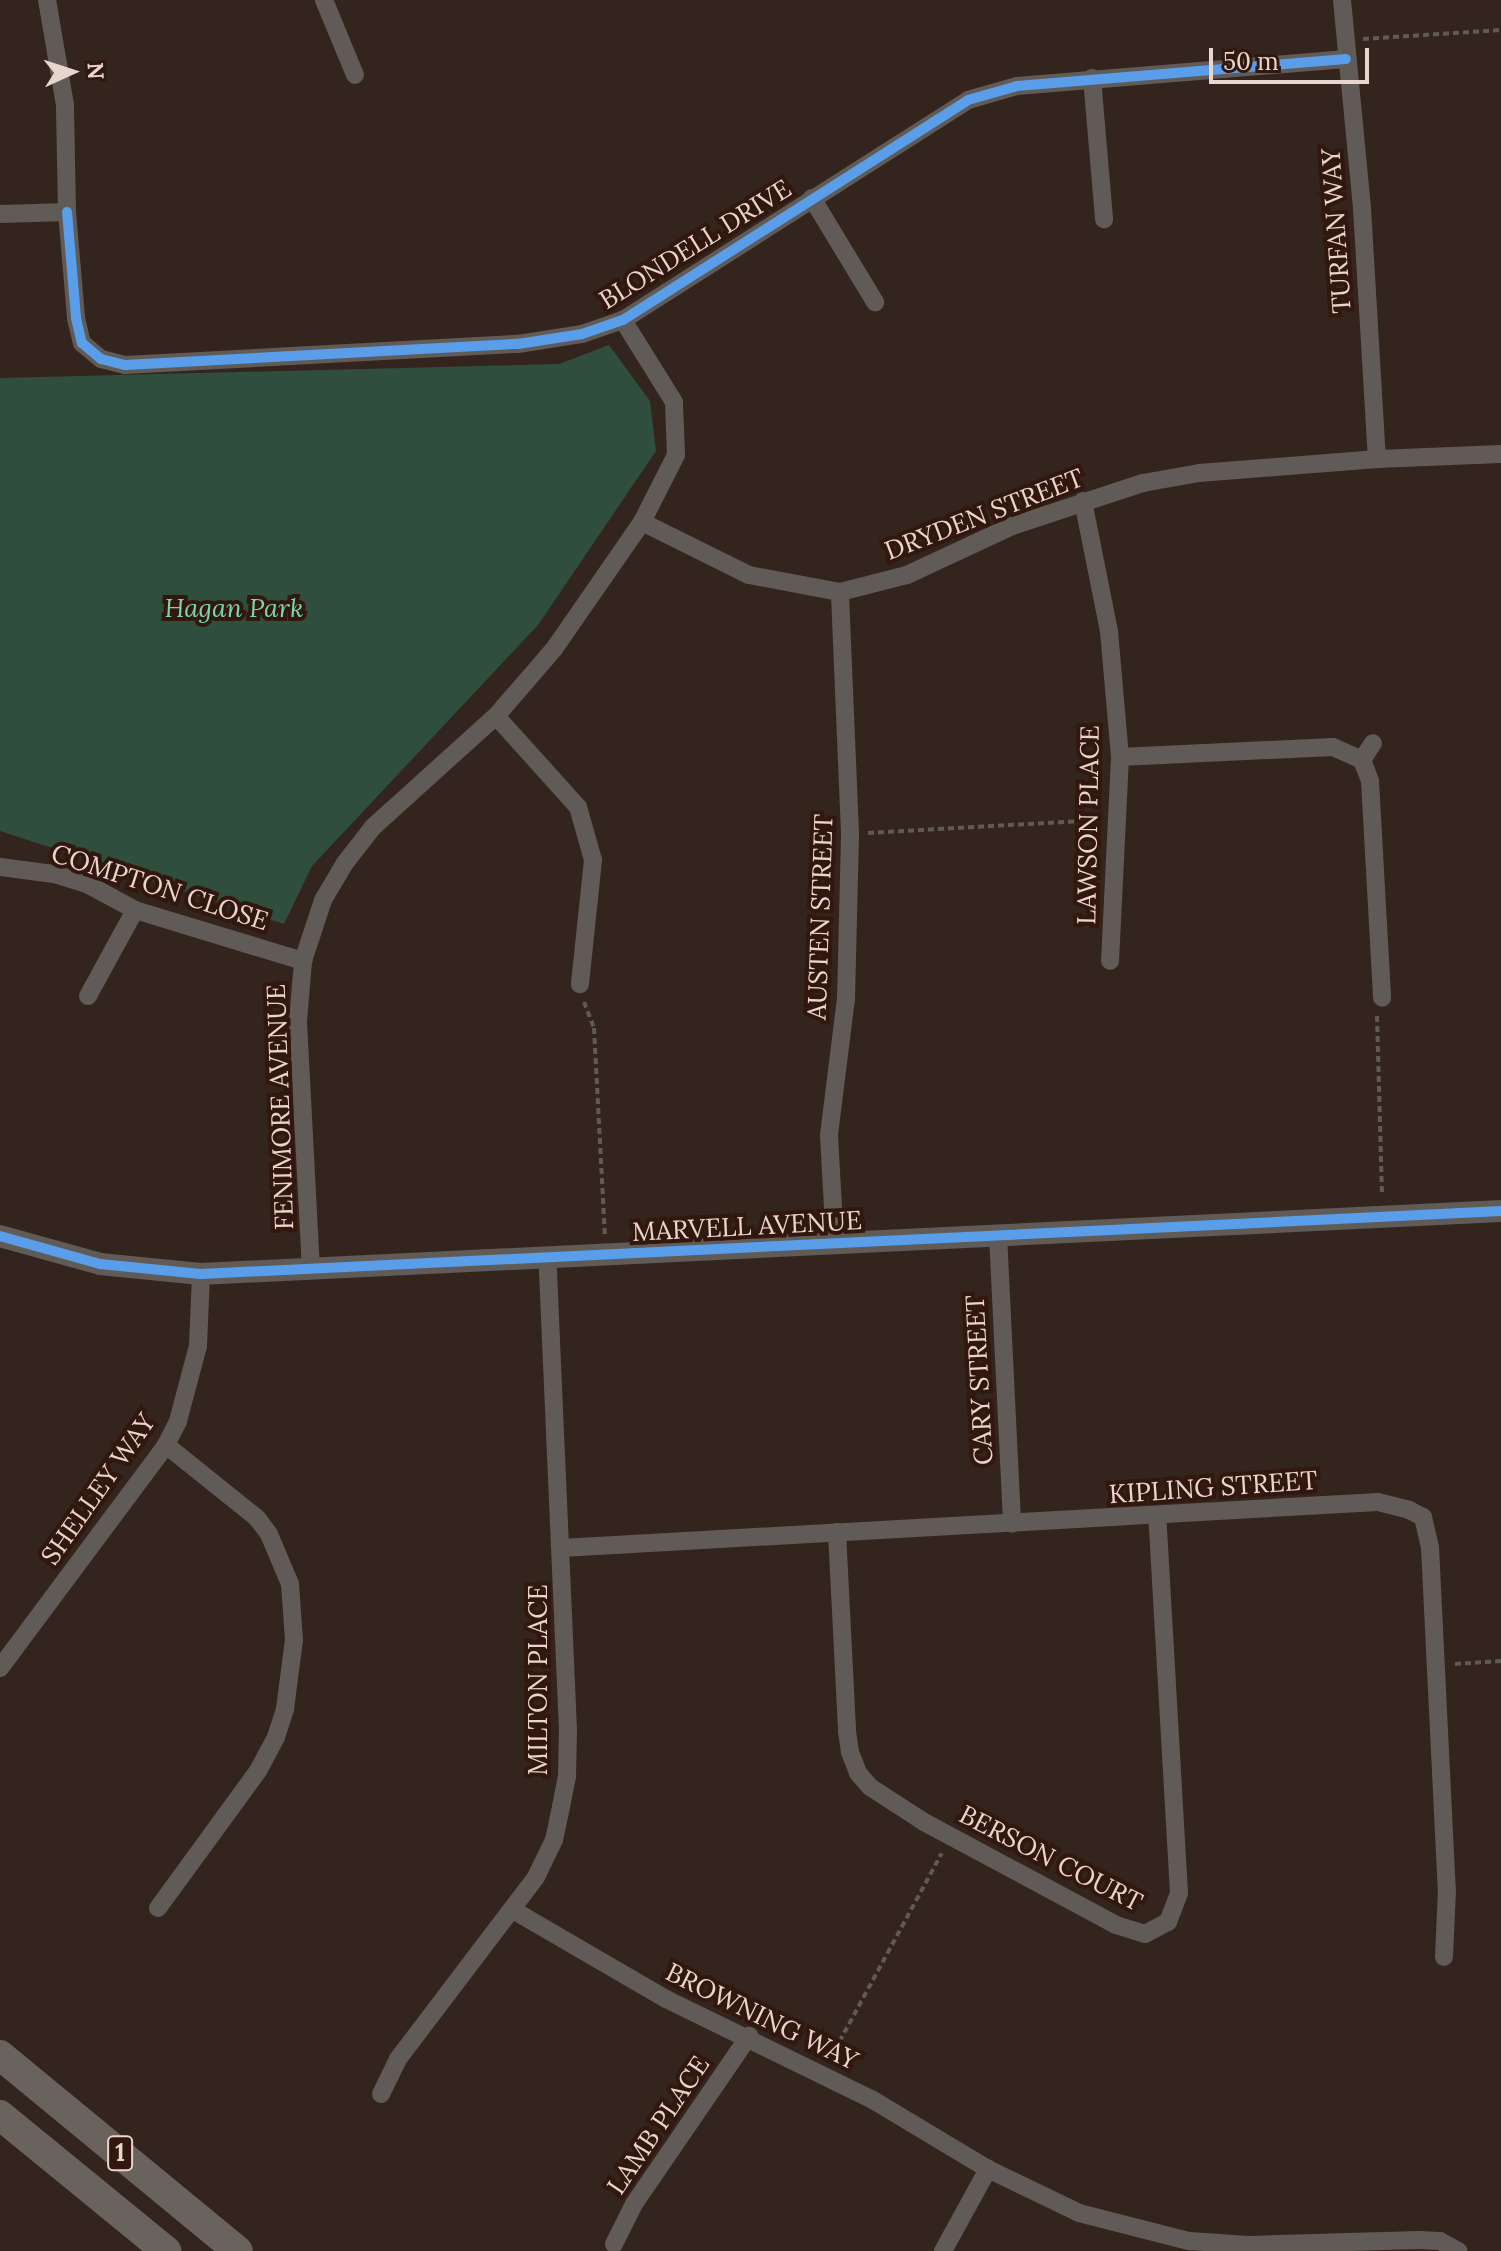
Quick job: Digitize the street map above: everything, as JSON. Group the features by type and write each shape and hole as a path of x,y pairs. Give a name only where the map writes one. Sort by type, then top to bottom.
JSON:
{"highway":[{"name":"1","path":"0,2055 238,2251"},
{"name":"1","path":"0,2115 166,2251"}],"street":[{"path":"0,214 67,212 65,105 47,0"},
{"path":"324,0 355,75"},
{"name":"TURFAN WAY","path":"1342,0 1362,208 1377,459"},
{"name":"BLONDELL DRIVE","path":"67,212 76,318 82,343 101,359 125,365 518,344 582,334 623,320 968,100 1017,86 1346,59"},
{"path":"1092,78 1104,219"},
{"path":"812,198 875,302"},
{"name":"FENIMORE AVENUE","path":"311,1270 298,1021 303,961 323,900 345,863 373,827 496,716 554,649 642,522 676,455 674,402 623,320"},
{"name":"DRYDEN STREET","path":"642,522 749,575 840,592 907,575 1012,526 1143,483 1199,473 1377,459 1501,454"},
{"name":"LAWSON PLACE","path":"1083,501 1109,631 1120,757 1110,961"},
{"name":"AUSTEN STREET","path":"835,1243 829,1135 846,999 850,833 840,592"},
{"path":"496,716 578,807 593,860 580,984"},
{"path":"1362,760 1373,743"},
{"path":"1120,757 1333,747 1362,760 1370,781 1382,998"},
{"name":"COMPTON CLOSE","path":"0,867 54,874 87,884 135,910 303,961"},
{"path":"88,996 135,910"},
{"name":"MARVELL AVENUE","path":"0,1236 100,1264 201,1274 1501,1211"},
{"name":"CARY STREET","path":"998,1235 1012,1524"},
{"name":"MILTON PLACE","path":"381,2094 398,2059 536,1877 554,1840 567,1776 562,1548 547,1258"},
{"name":"SHELLEY WAY","path":"0,1668 166,1445 178,1421 193,1373 201,1274"},
{"path":"158,1908 258,1771 276,1737 285,1709 294,1640 290,1584 269,1534 257,1518 166,1445"},
{"name":"KIPLING STREET","path":"562,1548 1157,1517 1378,1502 1409,1510 1423,1517 1428,1529 1447,1890 1444,1957"},
{"name":"BERSON COURT","path":"837,1532 850,1752 858,1773 870,1787 951,1837 1124,1928 1145,1934 1168,1922 1179,1893 1157,1517"},
{"name":"BROWNING WAY","path":"513,1910 666,1999 749,2036 873,2100 988,2169 1079,2213 1189,2241 1249,2245 1419,2240 1440,2241 1458,2251"},
{"name":"LAMB PLACE","path":"614,2244 634,2204 749,2036"},
{"path":"943,2251 988,2169"}],"path":[{"path":"1344,40 1501,30"},
{"path":"850,833 1117,820"},
{"path":"580,984 594,1028 605,1236"},
{"path":"1382,998 1375,1024 1383,1217"},
{"path":"1436,1665 1501,1661"},
{"path":"822,2074 951,1837"}],"green space":[{"name":"Hagan Park","path":"609,345 650,401 656,451 538,625 312,866 284,924 0,831 0,378 559,364"}],"cycle path":[{"path":"67,212 76,318 82,343 101,359 125,365 518,344 582,334 623,320 968,100 1017,86 1346,59"},
{"path":"0,1236 100,1264 201,1274 1501,1211"}]}
